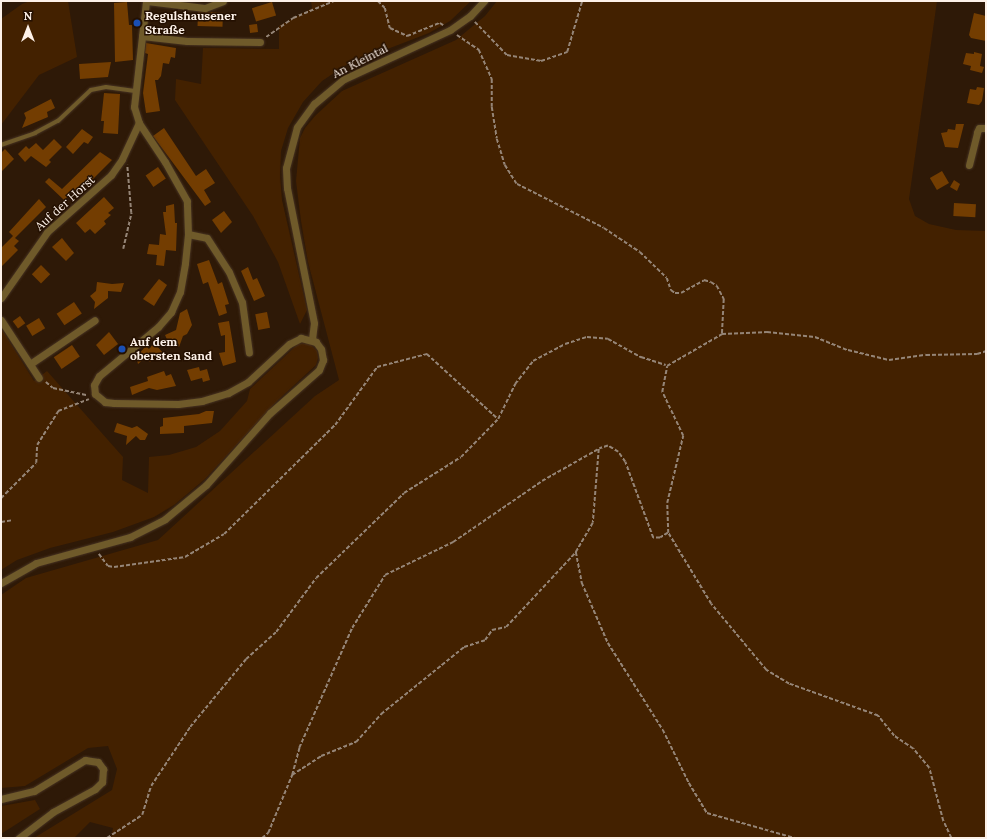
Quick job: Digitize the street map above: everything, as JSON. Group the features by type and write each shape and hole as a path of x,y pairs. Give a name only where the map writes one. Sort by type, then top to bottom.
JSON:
{"street":[{"path":"1,583 36,563 130,537 154,526 180,509 206,485 270,413 319,370 323,355 312,339 295,340 248,382 228,393 202,401 178,404 114,403 105,402 96,395 94,384 99,376 158,327 171,312 180,292 188,234 188,207 185,195 139,123 134,107 147,1 205,8 223,1"},
{"name":"An Kleintal","path":"312,339 314,323 287,188 286,168 297,127 314,104 344,79 450,30 470,16 484,1"},
{"path":"142,36 188,41 260,42"},
{"name":"Auf der Horst","path":"1,298 47,232 102,185 122,159 139,123"},
{"path":"969,165 977,132 979,128 986,128"},
{"path":"188,234 207,238 229,272 242,302 249,353"},
{"path":"2,318 39,378"},
{"path":"30,364 95,320"},
{"path":"1,799 34,791 85,760 98,762 103,769 102,782 95,789 53,812 18,838"}],"lane":[{"path":"1,145 58,121 91,90 106,87 135,91"}],"path":[{"path":"260,42 293,18 334,1"},
{"path":"378,1 385,8 390,28 407,36 440,23 479,50 492,79 492,107 498,140 505,166 517,184 604,228 640,252 666,278 671,290 675,293 681,293 704,280 717,286 724,299 722,334"},
{"path":"470,16 507,55 541,61 567,52 578,21 582,1"},
{"path":"122,159 128,169 131,213 123,249"},
{"path":"951,838 943,821 929,768 913,749 894,736 878,716 789,684 766,670 710,604 668,533 667,503 683,436 662,392 667,366 722,334 767,332 816,337 848,350 889,360 926,355 977,354 986,351"},
{"path":"107,838 142,815 151,786 194,721 246,659 276,632 316,578 404,493 461,457 498,419 515,384 533,361 565,344 587,337 608,339 641,357 667,366"},
{"path":"93,555 98,554 108,566 114,567 184,557 224,534 335,425 377,367 427,354 498,419"},
{"path":"39,378 53,388 83,395 96,395"},
{"path":"1,498 36,463 37,444 58,411 96,395"},
{"path":"262,838 268,833 292,775 298,748 352,628 385,575 453,542 542,481 599,449 608,446 618,452 625,462 653,538 660,538 668,533"},
{"path":"292,775 321,756 356,742 381,714 464,646 486,640 492,630 506,626 576,552 593,523 599,449"},
{"path":"1,522 13,520"},
{"path":"576,552 582,584 608,643 663,730 689,783 707,813 795,838"}],"shaded area":[{"path":"30,1 68,1 77,57 39,75 1,125 1,19 22,4"},
{"path":"311,1 471,1 450,21 429,33 346,65 322,81 303,102 288,128 281,151 280,176 282,200 307,310 300,324 278,262 253,216 175,100 176,79 201,84 203,48 279,49 279,26 312,8"},
{"path":"497,1 937,1 909,199 915,216 929,224 956,230 986,231 986,838 111,838 113,828 90,822 74,838 34,838 112,790 117,769 108,746 88,748 25,786 1,788 1,595 26,578 158,540 315,396 339,380 308,262 301,221 296,181 300,138 305,128 315,116 342,91 456,40 485,16"},
{"path":"1,328 34,381 47,371 123,457 122,480 148,493 149,457 169,455 196,447 220,431 247,401 250,389 298,344 309,343 317,351 318,358 316,365 278,400 205,479 174,505 154,517 113,532 50,548 17,560 1,570"},
{"path":"35,800 40,809 1,834 1,806"}],"building":[{"path":"127,2 129,25 132,25 133,60 115,62 114,3"},
{"path":"272,2 276,15 256,22 252,8"},
{"path":"198,12 223,13 222,27 198,26"},
{"path":"974,13 986,16 986,41 971,38 969,35"},
{"path":"257,24 258,32 250,33 249,25"},
{"path":"146,43 176,48 175,58 171,57 169,64 163,63 161,76 158,80 155,80 160,111 146,113 143,93 148,54 145,53"},
{"path":"974,52 982,54 980,66 984,67 982,73 970,70 971,66 963,64 966,53 974,54"},
{"path":"111,62 108,77 80,79 79,64"},
{"path":"977,87 984,88 982,101 979,105 967,103 970,89 976,90"},
{"path":"104,93 120,94 118,134 103,133 104,121 101,121"},
{"path":"51,99 55,108 47,112 48,117 22,128 26,118 24,113"},
{"path":"956,124 964,124 958,148 945,147 941,133 947,132 948,129 955,130"},
{"path":"164,128 196,176 206,169 215,183 204,190 211,202 205,206 153,136"},
{"path":"82,129 93,137 88,144 84,142 73,154 66,147"},
{"path":"54,139 62,147 49,160 51,162 46,167 31,156 25,162 18,154 26,146 29,149 36,143 43,150"},
{"path":"5,149 14,159 1,172 1,153"},
{"path":"100,152 112,160 89,183 82,184 64,200 45,182 49,178 62,189"},
{"path":"158,167 166,179 153,187 146,175"},
{"path":"942,171 949,183 937,190 930,178"},
{"path":"954,180 960,184 957,191 950,187"},
{"path":"104,197 114,208 108,213 111,215 104,221 106,224 95,234 90,229 85,233 76,223"},
{"path":"39,199 46,207 15,238 19,241 14,246 18,250 1,267 1,248 13,236 9,232"},
{"path":"954,203 976,204 975,217 953,216"},
{"path":"174,204 175,223 177,223 176,251 166,250 164,266 156,265 157,255 147,254 149,244 159,245 160,234 166,235 163,212 166,212 166,206"},
{"path":"224,211 232,222 221,233 212,220"},
{"path":"62,238 74,253 66,261 52,247"},
{"path":"209,260 218,284 222,282 229,304 225,305 227,313 219,316 208,282 203,284 197,264"},
{"path":"41,265 50,274 41,283 32,274"},
{"path":"248,267 253,280 257,278 265,296 254,301 241,271"},
{"path":"159,279 167,285 154,306 143,299"},
{"path":"97,282 112,284 124,283 121,292 108,291 108,298 94,309 95,302 90,296 96,291"},
{"path":"74,302 82,314 64,325 57,314"},
{"path":"187,309 192,325 187,334 183,336 179,347 169,344 165,335 176,330 180,313"},
{"path":"267,312 270,328 258,330 255,314"},
{"path":"20,316 25,323 18,329 13,321"},
{"path":"39,318 45,328 32,336 26,326"},
{"path":"229,321 236,362 223,366 219,353 225,352 225,335 221,336 218,323"},
{"path":"109,332 118,344 104,355 96,345"},
{"path":"154,343 164,354 158,360 155,357 150,362 145,358 138,364 136,357 146,346 149,349"},
{"path":"72,345 80,357 62,369 54,357"},
{"path":"199,367 200,371 207,369 210,380 203,382 202,378 191,381 187,370"},
{"path":"164,371 166,376 171,374 176,386 157,390 149,388 132,395 130,387 148,381 147,377"},
{"path":"206,411 214,411 212,423 184,426 184,433 160,434 160,427 163,426 163,418 199,414"},
{"path":"117,423 132,428 137,426 148,434 145,440 140,440 136,436 126,445 127,436 114,432"}],"place":[{"name":"Regulshausener Straße","path":"137,23"},
{"name":"Auf dem obersten Sand","path":"122,349"}]}
